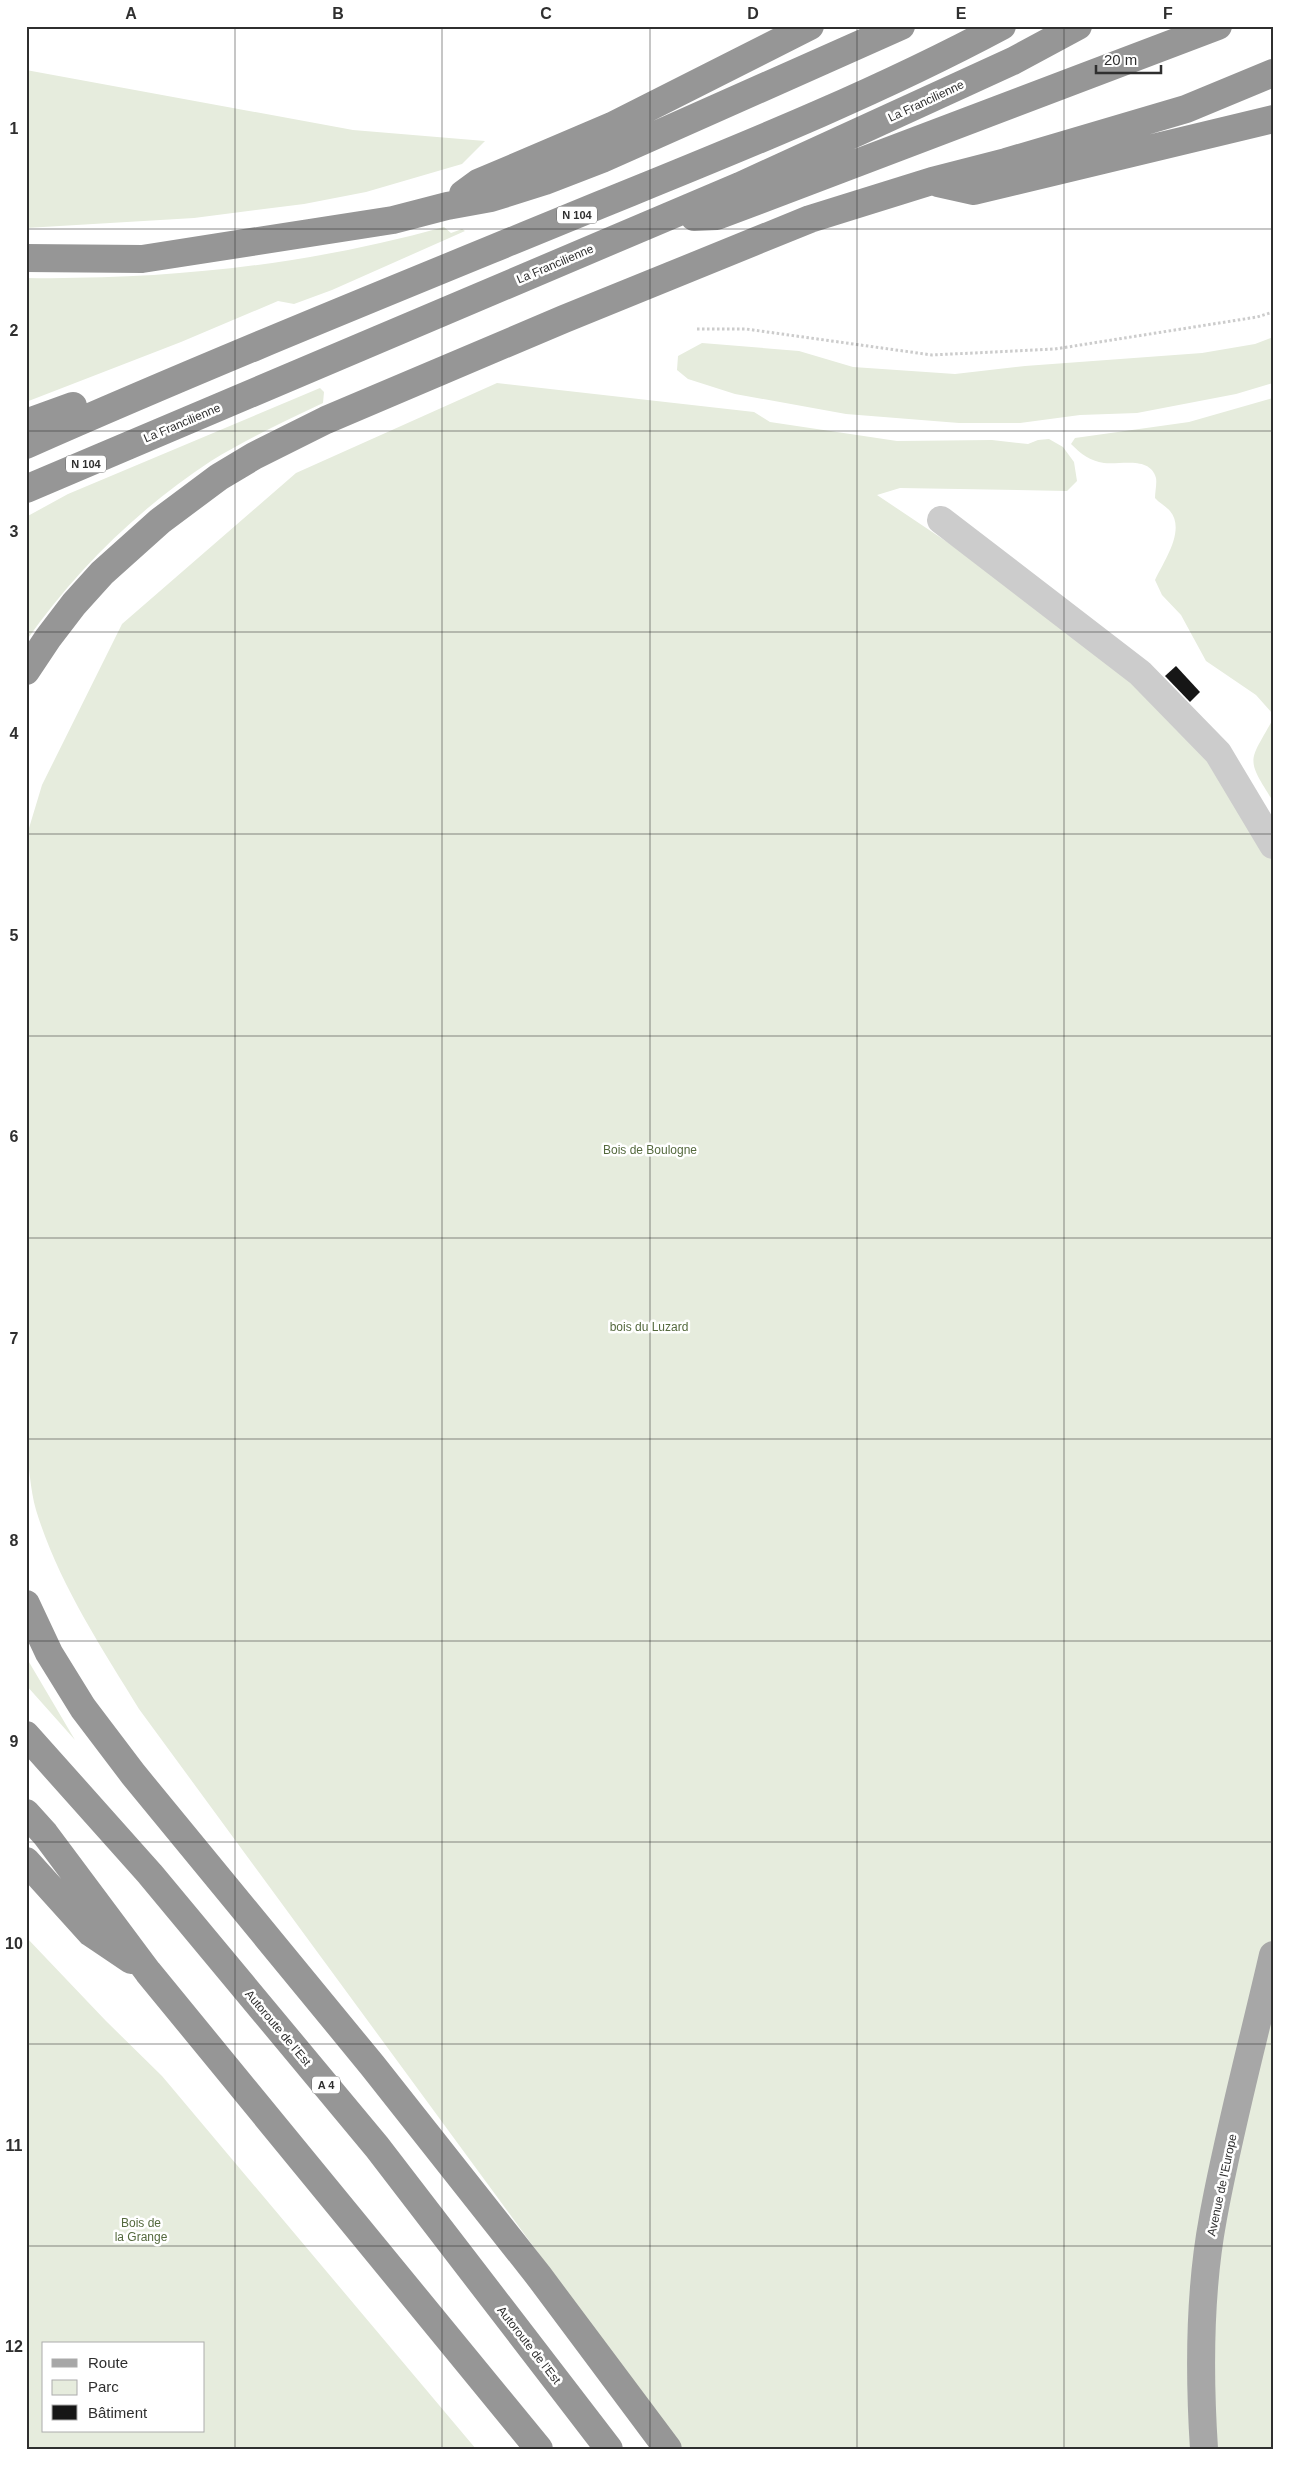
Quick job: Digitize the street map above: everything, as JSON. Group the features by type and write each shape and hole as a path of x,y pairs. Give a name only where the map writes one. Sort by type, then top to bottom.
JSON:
{"highway":[{"path":"447,206 478,184 612,126 810,26"},
{"path":"26,258 142,259 393,220 447,206 491,198 545,181 602,159 901,26"},
{"name":"N 104","path":"148,391 702,164 892,80 1002,26"},
{"name":"La Francilienne","path":"26,489 662,219 909,110 1013,61 1078,26"},
{"path":"662,219 717,216 1218,26"},
{"path":"26,671 74,604 102,573 188,499 254,456 335,416 810,219 932,181 1006,162 1186,109 1273,73"},
{"path":"932,181 974,191 1273,119"},
{"path":"26,423 97,398 148,391"},
{"path":"26,445 148,391"},
{"path":"26,1604 49,1653 83,1708 133,1774 378,2073 538,2275 668,2449"},
{"name":"Autoroute de l’Est","path":"26,1735 150,1874 377,2147 609,2449"},
{"path":"26,1813 45,1834 148,1972 539,2449"},
{"path":"26,1861 91,1933 148,1972"}],"main road":[{"name":"Avenue de l'Europe","path":"1204,2449 1200,2394 1203,2312 1213,2219 1273,1955"}],"lane":[{"path":"941,520 1140,673 1218,753 1273,844"}],"path":[{"path":"698,329 746,329 932,355 1055,349 1257,317 1273,312"}],"green space":[{"path":"26,70 353,130 485,141 462,164 366,192 304,204 194,218 26,228"},
{"path":"444,227 451,233 462,229 465,231 332,290 294,304 278,301 181,342 26,402 26,278 132,276 237,268 341,251"},
{"path":"1273,337 1273,383 1236,394 1137,413 1080,415 1020,423 959,423 846,414 735,394 688,379 677,370 678,356 702,343 799,351 853,367 955,374 1025,366 1202,353 1255,344"},
{"name":"bois du Luzard","path":"497,383 754,412 770,422 897,441 992,440 1028,444 1038,440 1049,439 1063,447 1074,462 1077,481 1067,491 900,488 877,495 1062,619 1200,736 1273,859 1273,2449 682,2449 139,1709 81,1612 45,1537 34,1502 26,1442 26,838 42,785 122,624 296,473"},
{"path":"320,388 324,392 323,403 280,423 211,461 184,479 134,520 110,542 65,590 26,641 26,517 68,494"},
{"path":"1273,398 1273,714 1256,695 1206,661 1181,615 1162,595 1155,580 1172,546 1176,527 1170,511 1155,498 1156,478 1153,471 1141,464 1094,461 1082,454 1071,444 1075,438 1189,422"},
{"path":"1273,719 1273,801 1258,776 1254,767 1254,760 1259,744"},
{"path":"26,1657 75,1740 26,1685"},
{"name":"Bois de la Grange","path":"26,1937 106,2021 162,2076 476,2449 26,2449"}],"building":[{"path":"1176,666 1200,692 1190,702 1165,676"}],"park label":[{"name":"Bois de Boulogne","path":"650,1150"}]}
